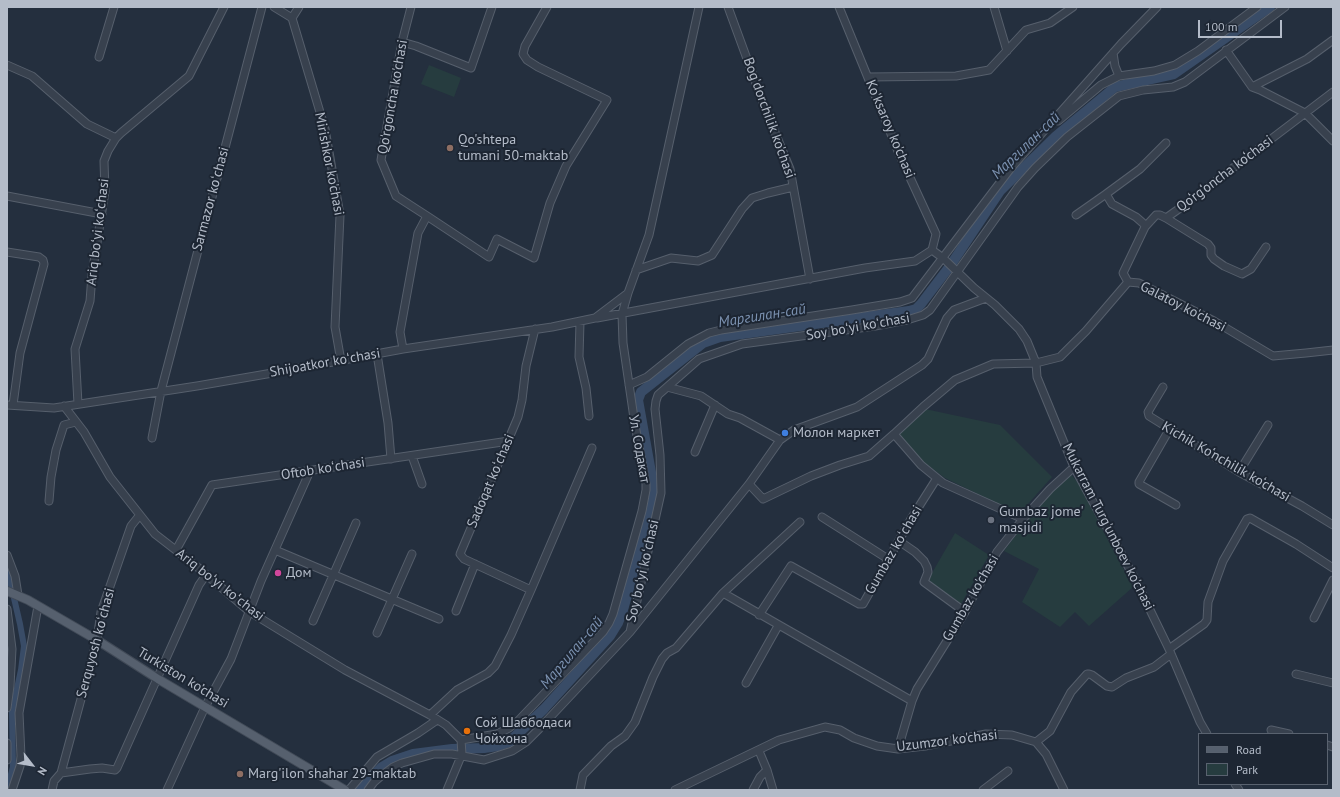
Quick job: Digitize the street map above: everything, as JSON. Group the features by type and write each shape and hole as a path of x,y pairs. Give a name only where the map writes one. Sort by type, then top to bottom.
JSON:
{"main road":[{"name":"Turkiston ko’chasi","path":"7,591 28,600 97,640 345,790"}],"street":[{"path":"99,57 114,7"},
{"name":"Ariq boʻyi koʻchasi","path":"78,404 75,350 90,301 92,275 105,191 104,161 116,138 189,76 224,7"},
{"name":"Sarmazor koʻchasi","path":"152,438 160,391 262,7"},
{"path":"274,7 292,18 299,7"},
{"name":"Qo'rgoncha ko'chasi","path":"411,7 402,42 381,160 396,196 489,257 497,240 534,258 550,203 566,166 607,100 527,60 523,54 525,46 547,7"},
{"path":"402,42 471,68 492,7"},
{"name":"Ул. Содакат","path":"461,741 474,737 497,734 509,728 532,708 603,632 609,623 616,602 638,525 646,490 623,343 622,314 649,235 699,7"},
{"name":"Bog'dorchilik ko'chasi","path":"728,7 765,108 790,169 810,279"},
{"name":"Ko'ksaroy ko'chasi","path":"840,7 900,156 936,234 932,250"},
{"path":"994,7 1007,51"},
{"path":"868,77 956,76 990,70 1026,30 1050,23 1073,7"},
{"path":"629,385 647,377 688,344 708,333 835,313 907,300 915,296 1011,168 1113,53 1157,7"},
{"path":"1036,141 1101,85 1119,76 1154,71 1175,65 1198,51 1257,7"},
{"name":"Soy boʻyi koʻchasi","path":"630,632 661,492 656,405 658,395 700,359 742,344 875,326 907,320 923,315 930,310 1018,187 1067,137 1120,96 1144,90 1173,87 1185,82 1285,7"},
{"name":"Mirishkor ko'chasi","path":"292,18 325,129 340,215 335,327 341,361"},
{"path":"1252,87 1307,59 1333,40"},
{"path":"1226,50 1252,87 1305,113 1333,141"},
{"path":"1113,53 1115,66 1119,76"},
{"path":"7,65 32,76 87,124 116,138"},
{"name":"Qo‘rg‘oncha ko‘chasi","path":"1146,227 1156,215 1166,218 1183,206 1333,92"},
{"path":"1076,215 1140,170 1166,144"},
{"path":"636,270 671,258 698,261 712,255 742,209 752,198 793,187"},
{"path":"1106,194 1112,204 1136,218 1146,227 1123,273 1128,282"},
{"path":"7,196 102,214"},
{"path":"403,349 400,332 416,241 418,233 427,216"},
{"path":"1166,218 1208,244 1211,248 1211,255 1214,259 1224,266 1242,274 1251,269 1266,247"},
{"path":"595,318 915,261 932,250"},
{"name":"Mukarram Turg'unboev ko'chasi","path":"932,250 943,258 986,298 995,304 1019,329 1027,341 1036,363 1037,377 1074,466 1135,579 1170,651 1200,722 1206,733"},
{"path":"7,252 39,257 43,260 44,264 20,353 10,405"},
{"name":"Galatoy ko'chasi","path":"1036,363 1060,357 1086,331 1128,282 1139,282 1214,320 1273,356 1306,354 1333,350"},
{"name":"Shijoatkor koʻchasi","path":"10,405 54,408 341,361 403,349 580,322 595,318 629,290"},
{"name":"Soy boʻyi koʻchasi","path":"368,790 381,776 393,767 402,763 434,754 462,755 484,760 512,750 526,742 630,632 749,484 780,440 794,430 857,407 922,366 928,359 947,318 954,310 986,298"},
{"path":"580,322 579,357 586,388 589,416"},
{"name":"Sadoqat koʻchasi","path":"531,590 462,558 461,552 518,417 522,400 526,366 534,329"},
{"path":"377,354 392,459"},
{"path":"749,484 763,498 811,476 869,456 955,380 993,364 1036,363"},
{"name":"Kichik Ko‘nchilik ko‘chasi","path":"1163,387 1148,412 1149,416 1169,430 1239,472 1333,524"},
{"path":"667,388 701,396 728,414 740,418 780,440"},
{"path":"695,452 715,405"},
{"name":"Ariq boʻyi koʻchasi","path":"64,406 84,432 110,477 139,516 155,534 250,612 345,670 430,715 446,725 461,741"},
{"path":"49,501 51,477 56,450 64,425 76,422"},
{"path":"1239,472 1268,426"},
{"path":"1169,430 1138,482 1176,505"},
{"path":"894,434 921,464 943,483 955,490 1023,519"},
{"name":"Oftob koʻchasi","path":"176,550 212,485 509,441"},
{"path":"430,715 457,690 488,673 495,666 511,635 592,448"},
{"path":"412,456 422,484"},
{"name":"Gumbaz ko'chasi","path":"898,749 917,689 965,612 997,552 1023,519 1050,489 1074,466"},
{"path":"167,790 205,706 231,659 275,550 310,471"},
{"name":"Gumbaz koʻchasi","path":"759,615 791,566 860,605 864,603 888,559 937,478"},
{"name":"Serquyosh koʻchasi","path":"52,790 54,781 61,773 97,640 101,612 131,526 139,516"},
{"path":"822,517 888,559"},
{"path":"1064,790 1046,754 1036,742 1050,731 1071,692 1087,674 1092,675 1107,686 1112,687 1126,678 1154,667 1170,651 1204,624 1206,620 1208,602 1223,561 1247,519 1254,519 1333,568"},
{"path":"580,790 583,775 612,746 625,736 635,722 650,683 662,659 667,653 676,648 723,593 800,522"},
{"path":"313,621 356,523"},
{"path":"899,541 924,561 928,572 924,582 965,612"},
{"path":"275,550 439,619"},
{"path":"377,633 412,554"},
{"path":"7,555 15,576 18,595"},
{"path":"456,611 475,564"},
{"path":"61,773 102,768 115,770 117,768 199,585 206,575"},
{"path":"1314,618 1333,580"},
{"path":"723,593 778,626 912,701"},
{"path":"12,790 20,766 19,713 38,606"},
{"path":"7,609 12,649 7,708"},
{"path":"746,683 778,626"},
{"path":"1296,674 1333,683"},
{"path":"349,790 378,757 437,720"},
{"name":"Uzumzor ko'chasi","path":"678,789 691,781 759,751 779,740 825,727 840,730 854,738 877,746 898,749 925,746 986,734 1012,735 1036,742"},
{"path":"1271,730 1284,733"},
{"path":"447,790 462,755 461,741"},
{"path":"7,743 7,760"},
{"path":"759,751 768,770 773,790"},
{"path":"753,790 760,777 768,770"},
{"path":"983,790 1008,771"}],"green space":[{"path":"429,65 461,78 454,97 421,84"},
{"path":"925,409 1000,425 1052,477 1019,514 945,478 923,462 897,434"},
{"path":"1070,473 1078,483 1133,587 1089,626 1075,612 1060,627 1022,602 1039,569 1004,551 1033,512"},
{"path":"955,533 989,555 961,604 928,580"}],"waterway":[{"name":"Маргилан-сай","path":"360,790 364,784 382,767 392,761 413,754 452,749 484,748 498,746 509,742 544,709 610,636 618,623 623,610 652,505 652,478 638,400 641,392 703,343 720,337 916,309 950,266 1000,191 1056,136 1115,87 1174,74 1270,7"},
{"path":"7,568 24,646 21,670 12,712 13,767 7,789"}],"place":[{"name":"Qo'shtepa tumani 50-maktab","path":"450,148"},
{"name":"Молон маркет","path":"785,433"},
{"name":"Gumbaz jome' masjidi","path":"991,520"},
{"name":"Дом","path":"278,573"},
{"name":"Сой Шаббодаси Чойхона","path":"467,731"},
{"name":"Marg'ilon shahar 29-maktab","path":"240,774"}]}
